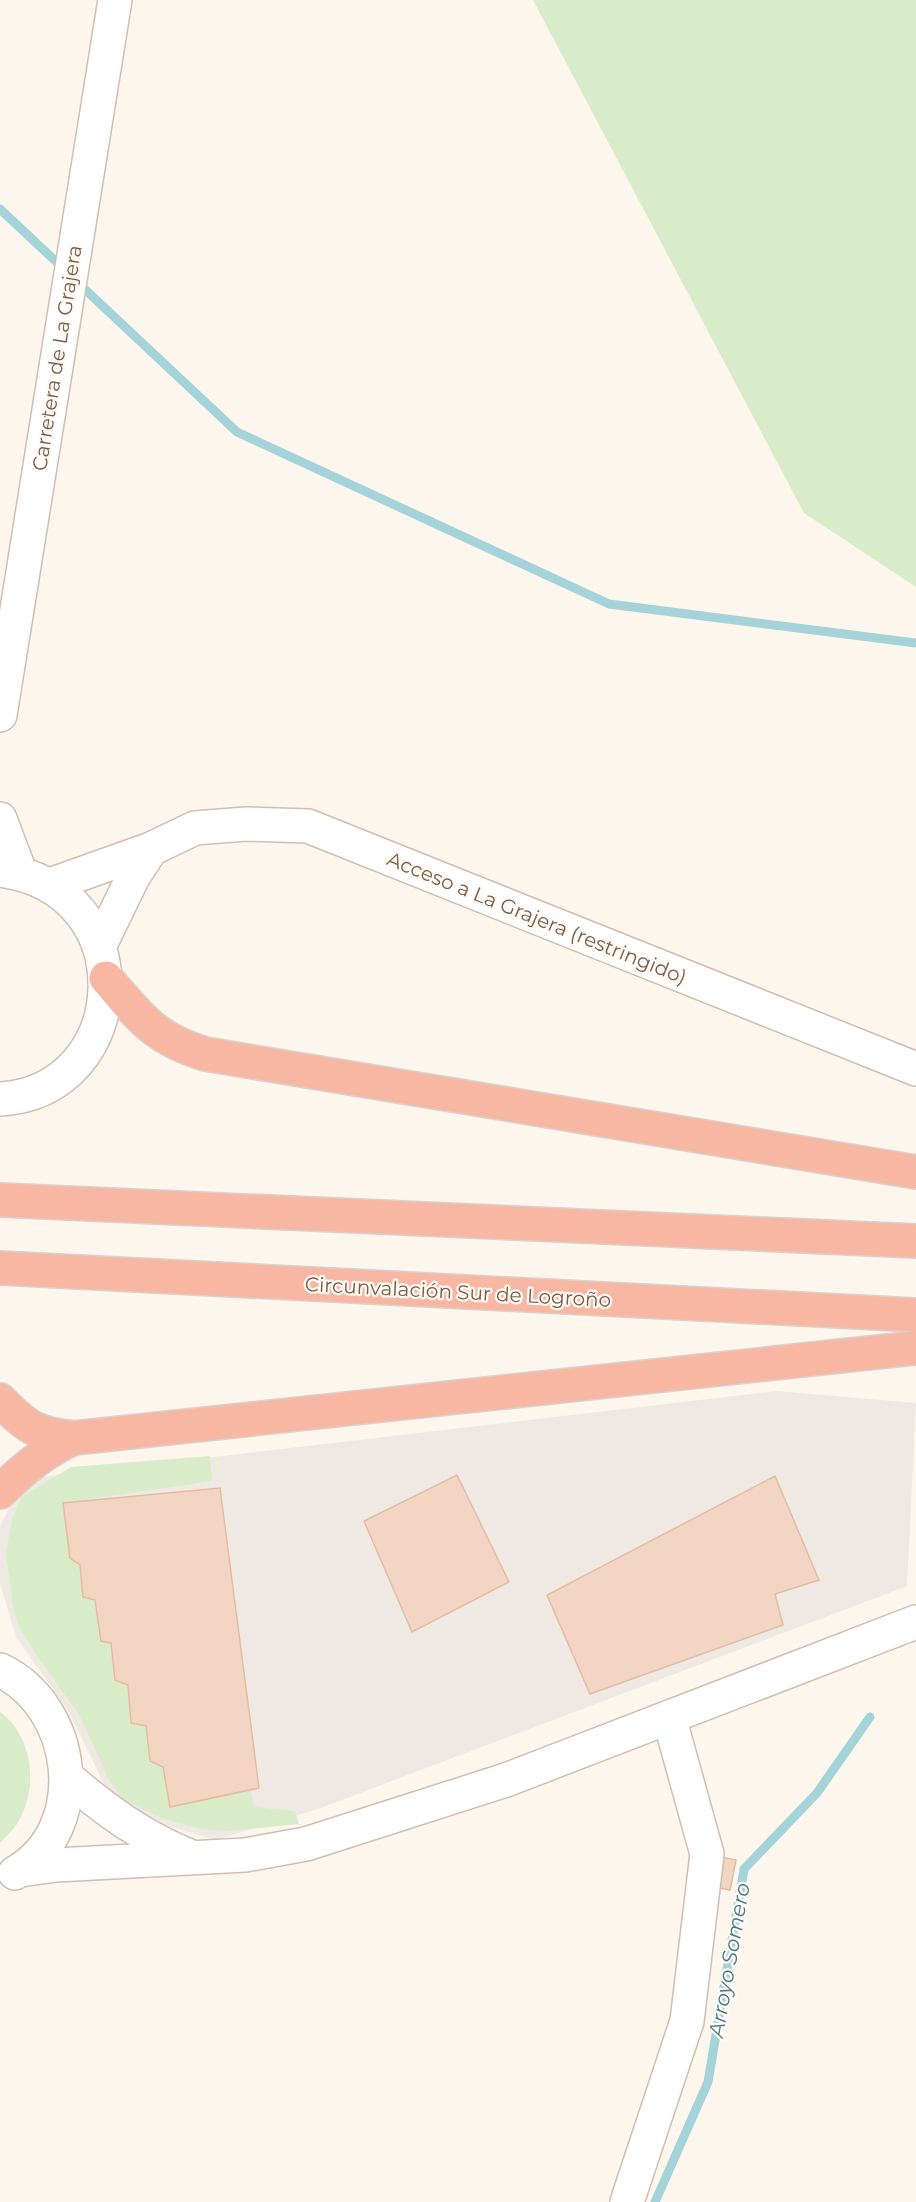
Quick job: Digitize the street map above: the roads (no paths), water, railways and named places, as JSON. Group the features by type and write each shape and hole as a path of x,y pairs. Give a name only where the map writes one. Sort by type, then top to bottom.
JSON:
{"highway":[{"path":"106,978 156,1033 176,1045 205,1054 916,1172"},
{"path":"0,1200 916,1241"},
{"name":"Circunvalación Sur de Logroño","path":"0,1268 916,1315"},
{"path":"0,1400 21,1422 45,1435 74,1438 916,1348"},
{"path":"0,1492 21,1471 51,1449 74,1438"}],"street":[{"name":"Carretera de La Grajera","path":"0,715 115,0"},
{"path":"0,819 10,871 50,885 71,901 88,922 100,945 106,978 103,1011 91,1042 71,1068 44,1088 4,1105"},
{"name":"Acceso a La Grajera (restringido)","path":"50,885 151,849 195,828 246,824 308,826 916,1069"},
{"path":"100,945 133,877 151,849"},
{"path":"10,1875 56,1864 245,1855 306,1844 506,1780 916,1622"},
{"path":"1,1668 30,1689 50,1715 63,1745 67,1777 64,1804 55,1829 40,1851 10,1875"},
{"path":"627,2202 687,2020 707,1854 669,1717"},
{"path":"67,1777 121,1821 153,1840 191,1857"}],"waterway":[{"path":"0,209 64,269"},
{"path":"76,281 237,432 609,604 916,643"},
{"name":"Arroyo Somero","path":"655,2202 708,2082 744,1869 817,1793 870,1717"}]}
